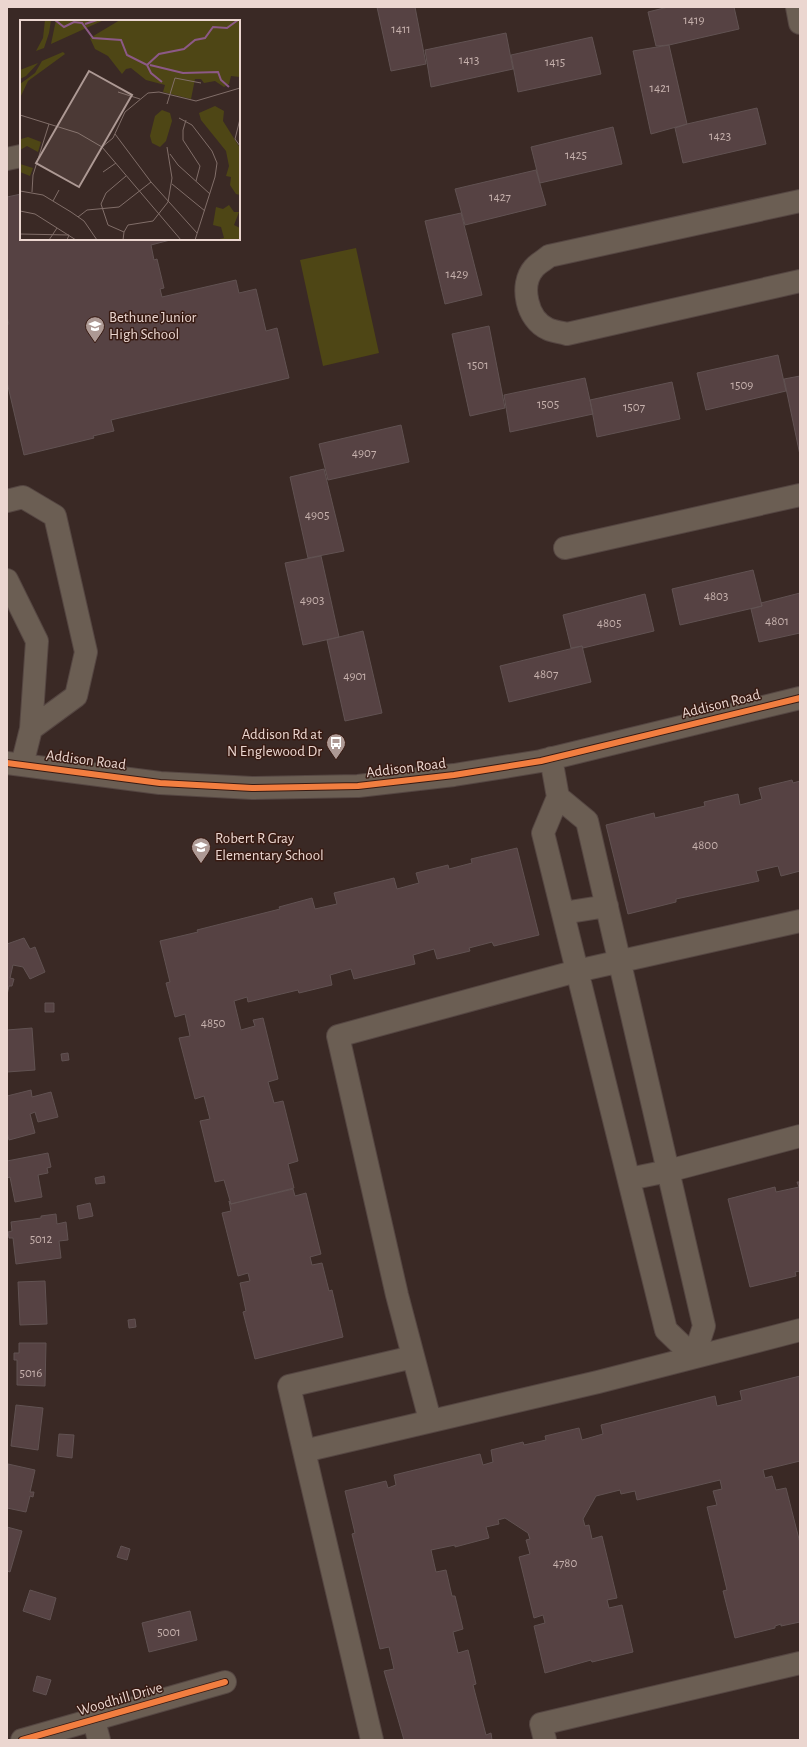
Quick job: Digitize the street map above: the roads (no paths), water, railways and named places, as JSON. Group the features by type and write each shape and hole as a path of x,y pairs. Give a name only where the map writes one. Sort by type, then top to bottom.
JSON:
{"street":[{"path":"797,7 800,23"},
{"path":"7,159 20,156"},
{"path":"800,201 549,256 534,268 526,287 527,304 534,316 548,329 567,334 800,281"},
{"path":"565,548 800,494"},
{"path":"7,501 23,497 56,516 86,652 76,696 31,729"},
{"path":"7,580 37,641 31,729 15,764"},
{"name":"Addison Road","path":"15,764 160,783 260,788 358,786 454,775 551,758 800,698"},
{"path":"551,758 558,797 543,833 666,1330 694,1357"},
{"path":"558,797 588,821 704,1326 694,1357"},
{"path":"563,913 607,906"},
{"path":"430,1420 413,1357 338,1036 577,971 800,921"},
{"path":"629,1179 668,1171 800,1136"},
{"path":"304,1451 430,1420 598,1382 800,1330"},
{"path":"372,1740 289,1386 413,1357"},
{"path":"545,1740 541,1724 800,1663"},
{"name":"Woodhill Drive","path":"22,1740 96,1731 224,1682"}],"place":[{"name":"Bethune Junior High School","path":"95,343"},
{"name":"Addison Rd at N Englewood Dr","path":"336,760"},
{"name":"Robert R Gray Elementary School","path":"201,864"}]}
